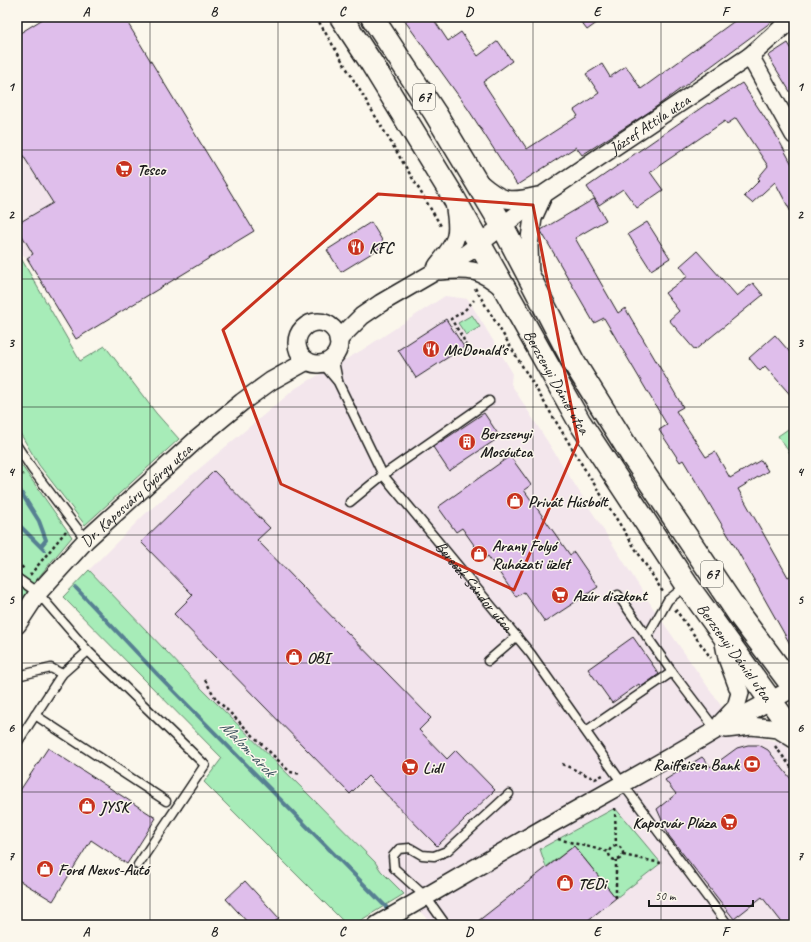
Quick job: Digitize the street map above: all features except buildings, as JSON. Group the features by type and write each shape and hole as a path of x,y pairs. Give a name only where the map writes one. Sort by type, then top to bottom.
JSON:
{"main road":[{"name":"Berzsenyi Dániel utca","path":"341,17 452,193 579,421 687,585 794,734"},
{"name":"Berzsenyi Dániel utca","path":"372,17 436,113 502,225 573,361 633,457 740,616 794,688"}],"street":[{"name":"József Attila utca","path":"480,242 544,194 750,56 794,17"},
{"path":"750,56 794,135"},
{"path":"474,178 498,198 506,200 522,200 544,194"},
{"path":"432,272 452,248 457,235 457,218 452,193"},
{"path":"530,279 529,245 533,218 544,194"},
{"path":"335,334 432,272 467,253 480,242"},
{"path":"432,272 463,269 478,272 493,280 508,292"},
{"path":"318,322 325,324 335,334 336,352 315,358 297,339 300,332 307,325 318,322"},
{"name":"Dr. Kaposváry György utca","path":"17,625 38,593 86,540 196,440 242,402 271,382 315,358"},
{"path":"716,730 736,707 740,693 727,658 723,636"},
{"path":"381,922 622,783 670,758 716,730 794,688"},
{"path":"716,730 751,726 778,729 794,739"}],"lane":[{"name":"Bereczk Sándor utca","path":"315,358 338,382 383,475 517,636 622,783 728,925"},
{"name":"Bereczk Sándor utca","path":"315,358 338,382"},
{"path":"350,502 383,475 489,400"},
{"path":"17,446 32,469 86,540"},
{"path":"17,578 38,593 88,651 205,765 138,865"},
{"path":"647,637 668,600 687,585"},
{"path":"618,595 672,672 716,730"},
{"path":"488,660 517,636"},
{"path":"17,743 62,674 88,651"},
{"path":"17,676 51,668 62,674"},
{"path":"586,731 672,672"},
{"path":"35,715 166,801"},
{"path":"446,925 426,897 394,868 393,856 399,849 410,848 422,855 434,856 447,851 509,794"}],"path":[{"path":"468,352 463,338 451,319 464,311 474,300"},
{"path":"17,478 21,475"},
{"path":"30,574 73,523"},
{"path":"205,680 216,698 290,772 301,774"},
{"path":"562,764 595,779 613,769"},
{"path":"615,808 616,847"},
{"path":"558,839 610,852"},
{"path":"616,847 612,848 610,858 616,860 623,855"},
{"path":"616,847 621,849 623,855"},
{"path":"623,855 661,863"},
{"path":"616,860 616,898"}],"highlighted area":[{"path":"378,194 533,205 578,442 514,590 281,484 223,330"}],"shaded area":[{"path":"17,146 70,232 27,258 17,250"},
{"path":"445,296 468,299 512,372 511,384 653,608 740,733 784,743 794,756 794,925 433,925 381,871 375,862 203,690 89,570 145,514 296,388 362,350"}],"green space":[{"path":"17,256 22,260 80,361 105,346 156,413 179,439 85,525 39,465 17,428"},
{"path":"472,315 480,327 466,335 458,323"},
{"path":"794,425 794,459 778,436"},
{"path":"17,459 72,537 32,585 17,608"},
{"path":"89,570 203,690 375,862 381,871 404,894 353,925 347,925 204,782 222,758 63,597"},
{"path":"615,808 661,863 616,898 574,846 546,867 540,849"}],"waterway":[{"path":"17,486 39,521 46,540 41,546"},
{"name":"Malom-árok","path":"17,523 44,550"},
{"name":"Malom-árok","path":"76,588 157,674 391,912"},
{"name":"Malom-árok","path":"397,919 403,925"}],"place":[{"name":"Tesco","path":"124,169"},
{"name":"KFC","path":"356,247"},
{"name":"McDonald's","path":"431,349"},
{"name":"Berzsenyi Mosóutca","path":"467,442"},
{"name":"Privát Húsbolt","path":"515,501"},
{"name":"Arany Folyó Ruházati üzlet","path":"479,554"},
{"name":"Azúr diszkont","path":"560,595"},
{"name":"OBI","path":"294,657"},
{"name":"Raiffeisen Bank","path":"752,764"},
{"name":"Lidl","path":"410,767"},
{"name":"JYSK","path":"87,806"},
{"name":"Kaposvár Pláza","path":"729,822"},
{"name":"Ford Nexus-Autó","path":"45,869"},
{"name":"TEDi","path":"565,883"}]}
